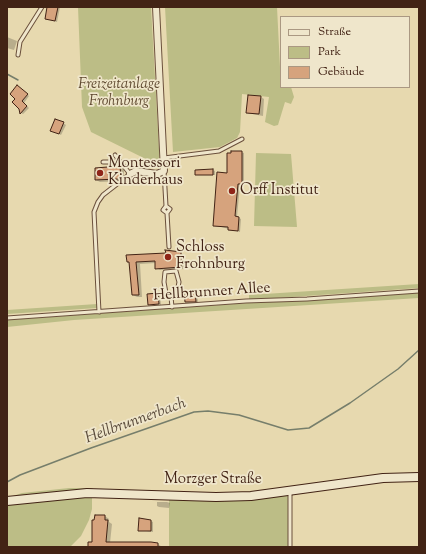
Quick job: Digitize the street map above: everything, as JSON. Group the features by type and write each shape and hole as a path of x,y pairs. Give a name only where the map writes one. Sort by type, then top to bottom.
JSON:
{"street":[{"path":"130,174 136,172 157,174 164,171 156,7"},
{"name":"Morzger Straße","path":"7,500 77,493 140,493 228,497 290,491 376,479 419,477"}],"lane":[{"path":"18,55 20,42 42,7"},
{"path":"164,158 219,151 242,139"},
{"path":"99,312 94,212 102,196 130,174 115,155"},
{"path":"103,162 120,162"},
{"path":"164,171 166,206 163,210 166,213 169,247"},
{"path":"171,297 177,292 179,282 176,271 165,272 164,282 166,293 171,297 172,307"},
{"name":"Hellbrunner Allee","path":"7,318 172,307 246,300 307,299 419,291"},
{"path":"290,491 290,547"}],"green space":[{"name":"Freizeitanlage Frohnburg","path":"78,7 151,7 160,166 91,132 82,107"},
{"path":"165,7 277,7 280,88 291,88 294,97 291,104 285,102 278,125 274,126 265,122 269,97 242,94 240,132 237,138 220,147 173,152"},
{"path":"256,153 291,154 297,227 254,226"},
{"path":"419,284 419,288 249,300 249,295"},
{"path":"419,291 419,298 74,320 7,327 7,320"},
{"path":"97,304 97,308 7,314 7,310"},
{"path":"69,488 93,488 91,490 13,496 22,493"},
{"path":"292,495 289,547 169,547 169,498 239,500"},
{"path":"92,496 92,509 89,520 81,536 70,547 7,547 7,505 38,499"}],"building":[{"path":"47,7 58,7 55,21 45,19"},
{"path":"17,85 28,94 22,101 27,106 20,114 19,109 12,102 15,99 10,94"},
{"path":"248,95 261,96 259,114 246,113"},
{"path":"55,119 64,122 59,134 50,131"},
{"name":"Orff Institut","path":"231,151 242,151 242,184 238,184 235,216 239,217 238,231 228,230 228,227 213,226 217,172 227,173 227,153 231,153"},
{"path":"120,166 121,177 118,179 95,180 95,168"},
{"path":"213,169 213,175 195,175 195,170"},
{"path":"165,250 181,252 181,267 155,269 155,261 136,262 139,295 132,295 129,262 127,262 126,255 166,253"},
{"path":"195,290 196,302 185,302 184,291"},
{"path":"158,293 159,304 148,305 147,294"},
{"path":"95,515 105,515 105,520 108,520 106,542 151,542 158,543 158,547 88,547 88,542 92,542 92,520 94,520"},
{"path":"139,518 151,520 151,531 138,531"}],"waterway":[{"path":"7,74 18,80"},
{"name":"Hellbrunnerbach","path":"7,482 20,475 91,448 194,412 208,411 239,415 288,430 309,428 350,403 398,369 419,350"}],"place":[{"name":"Montessori Kinderhaus","path":"100,173"},
{"name":"Orff Institut","path":"232,191"},
{"name":"Schloss Frohnburg","path":"168,257"}]}
